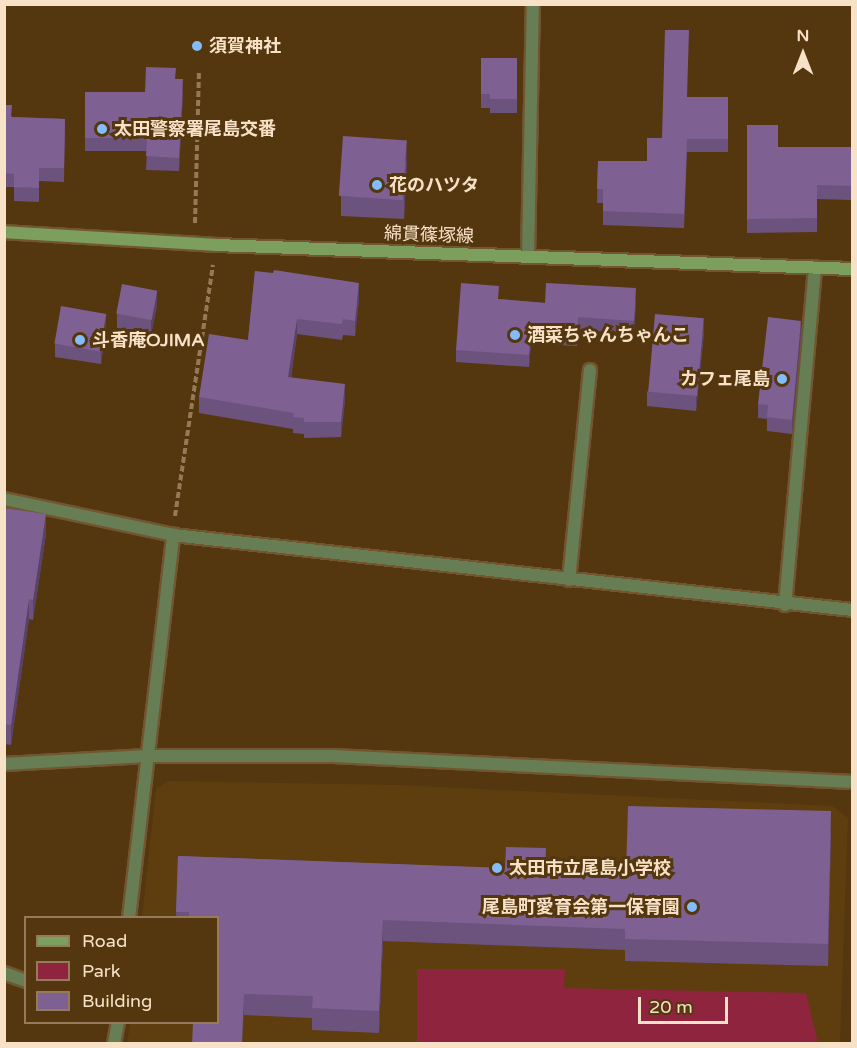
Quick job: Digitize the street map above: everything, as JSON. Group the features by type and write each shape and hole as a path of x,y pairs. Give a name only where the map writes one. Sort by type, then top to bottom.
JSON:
{"main road":[{"name":"綿貫篠塚線","path":"4,232 216,245 852,269"}],"street":[{"path":"528,257 532,4"},
{"path":"784,604 815,267"},
{"path":"569,580 590,370"},
{"path":"4,499 172,535 852,610"},
{"path":"129,916 172,535"},
{"path":"4,764 147,756 391,758 852,782"},
{"path":"4,973 24,980"},
{"path":"114,1044 118,1024"}],"path":[{"path":"195,244 199,70"},
{"path":"172,535 216,245"}],"shaded area":[{"name":"太田市立尾島小学校","path":"169,781 397,785 832,806 848,818 840,1043 127,1044 130,1024 219,1024 219,916 142,916 156,789"}],"green space":[{"path":"417,969 565,969 564,988 806,993 818,1043 417,1043"}],"building":[{"path":"665,30 689,30 687,97 728,97 728,139 687,139 684,214 603,211 603,189 597,189 598,161 647,161 647,138 662,138"},
{"path":"481,58 517,58 517,99 490,99 490,94 481,94"},
{"path":"146,67 176,68 175,79 183,79 179,158 146,156 147,138 85,138 85,92 145,92"},
{"path":"4,105 12,105 11,117 65,119 64,168 39,168 39,188 14,187 14,174 4,173"},
{"path":"747,125 778,125 778,147 852,147 852,186 817,185 817,218 747,219"},
{"path":"343,136 407,140 403,200 339,196"},
{"path":"274,270 359,283 355,321 343,319 342,324 297,319 288,377 345,384 341,422 304,422 304,418 293,417 294,413 199,397 209,334 248,340 255,271 273,273"},
{"path":"461,283 499,286 498,299 545,303 546,283 636,288 634,321 578,317 577,333 531,331 529,355 456,350"},
{"path":"122,284 157,291 152,320 116,313"},
{"path":"61,306 106,314 100,351 54,343"},
{"path":"655,314 704,318 697,396 648,392"},
{"path":"768,317 801,321 792,420 767,417 768,405 758,404"},
{"path":"4,508 46,514 33,600 29,599 11,725 4,724"},
{"path":"628,806 831,811 828,944 625,939 625,929 383,920 379,1011 312,1008 313,996 244,994 242,1044 192,1044 193,1024 219,1024 219,916 189,916 189,912 176,912 178,856 505,868 506,847 546,848 545,870 626,873"}],"place":[{"name":"須賀神社","path":"197,46"},
{"name":"太田警察署尾島交番","path":"102,129"},
{"name":"花のハツタ","path":"377,185"},
{"name":"酒菜ちゃんちゃんこ","path":"515,335"},
{"name":"斗香庵OJIMA","path":"80,340"},
{"name":"カフェ尾島","path":"782,379"},
{"name":"太田市立尾島小学校","path":"497,868"},
{"name":"尾島町愛育会第一保育園","path":"692,907"}]}
